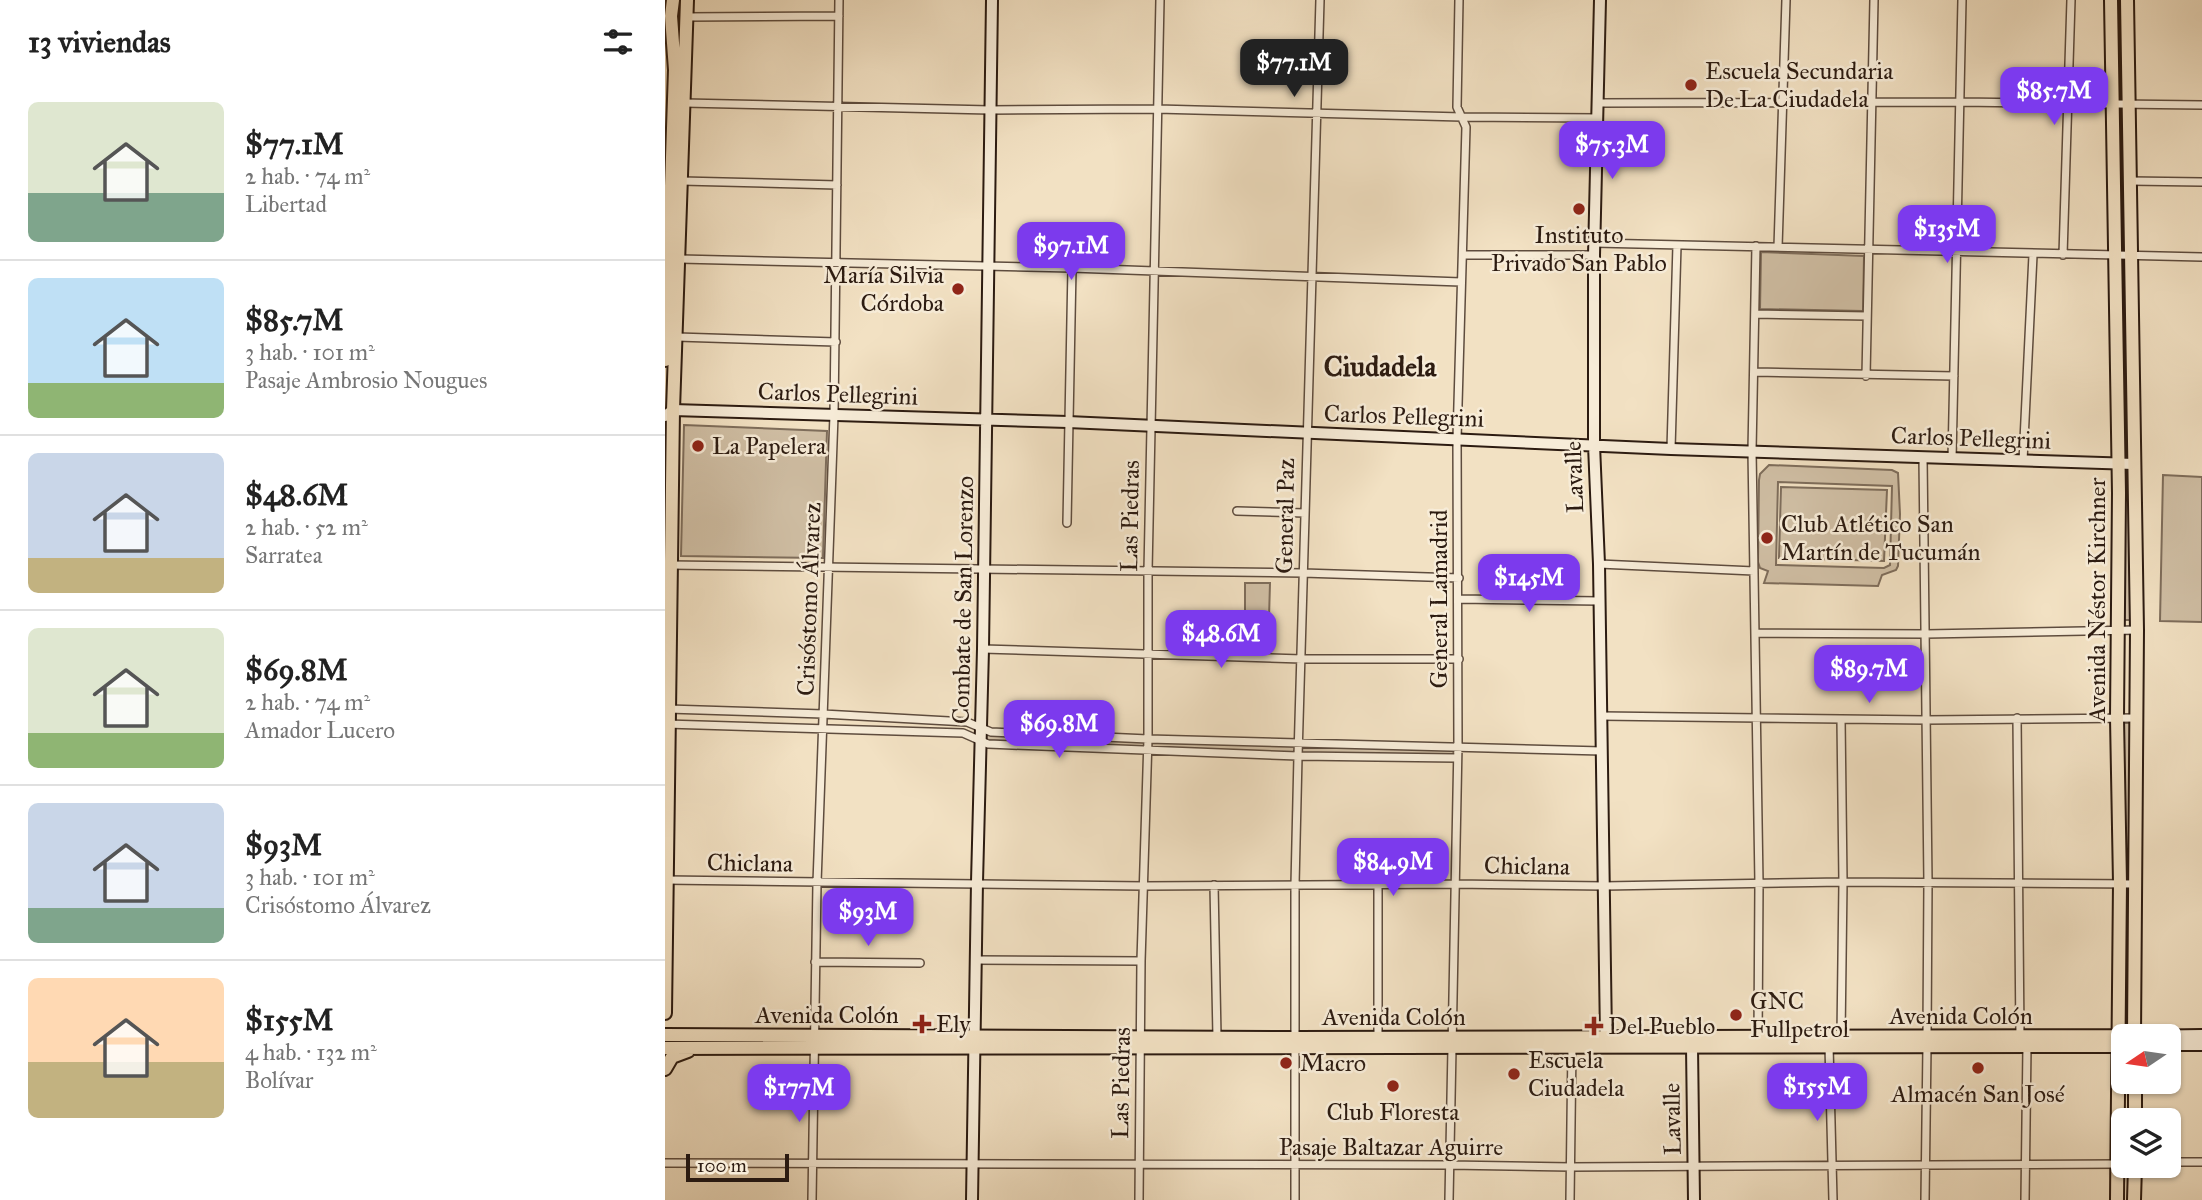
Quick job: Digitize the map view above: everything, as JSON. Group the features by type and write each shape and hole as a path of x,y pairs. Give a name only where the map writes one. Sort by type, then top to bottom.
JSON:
{"main road":[{"path":"665,360 675,70 668,16 673,0"},
{"path":"665,1013 669,413 677,337 687,0"},
{"name":"Avenida Néstor Kirchner","path":"2112,0 2119,464 2117,718 2125,1024"},
{"name":"Avenida Néstor Kirchner","path":"2126,1024 2135,884 2137,630 2127,0"},
{"path":"665,1008 675,1030 691,1036"},
{"name":"Avenida Colón","path":"665,1035 814,1042 1452,1042 1606,1037 1692,1042"},
{"name":"Avenida Colón","path":"1141,1042 1217,1037 1296,1042 1378,1038 1572,1046 1758,1042 1829,1046 1927,1041"},
{"name":"Avenida Colón","path":"1758,1042 1842,1037 2023,1042 2111,1039"},
{"name":"Avenida Colón","path":"665,1048 698,1049 814,1042"},
{"path":"665,1069 672,1057 698,1049"},
{"name":"Avenida Néstor Kirchner","path":"2117,1178 2117,1200"},
{"path":"2134,1200 2135,1178"}],"street":[{"name":"Crisóstomo Álvarez","path":"812,1200 817,883 835,415 839,0"},
{"name":"Combate de San Lorenzo","path":"972,1200 992,0"},
{"name":"Las Piedras","path":"1139,1200 1141,961 1148,739 1147,572 1160,0"},
{"name":"General Paz","path":"1295,1200 1295,885 1320,0"},
{"name":"General Lamadrid","path":"1449,1200 1458,747 1458,439 1466,127 1457,107 1459,0"},
{"name":"Lavalle","path":"1600,0 1594,249 1594,446 1599,564 1606,1037"},
{"path":"1779,247 1786,0"},
{"path":"1866,376 1874,0"},
{"path":"1952,459 1962,0"},
{"path":"2063,255 2071,0"},
{"path":"687,17 839,16"},
{"path":"1598,103 1960,102 2202,105"},
{"path":"685,103 1598,118"},
{"path":"682,181 837,185"},
{"path":"2130,181 2202,182"},
{"path":"1463,255 1677,245 2202,257"},
{"path":"1671,449 1677,245"},
{"path":"1756,247 1752,451 1759,883 1758,1042"},
{"path":"2023,461 2033,255"},
{"path":"680,259 1154,270 1461,282"},
{"path":"1067,523 1072,268"},
{"path":"1755,314 1867,316"},
{"path":"677,337 836,342"},
{"path":"1755,372 1954,376"},
{"name":"Carlos Pellegrini","path":"669,413 1068,422 1594,446 2134,464"},
{"path":"1923,458 1928,881 1925,1200"},
{"path":"1237,511 1305,513"},
{"path":"1599,564 1754,571"},
{"path":"670,565 1303,573 1459,578"},
{"path":"1459,599 1599,601"},
{"path":"1755,633 1926,634 2137,630"},
{"path":"983,649 1302,659 1459,659"},
{"path":"666,709 967,722 991,732 1148,739 1602,751"},
{"path":"745,726 746,711"},
{"path":"1601,716 1926,720 2136,718"},
{"path":"897,730 898,718"},
{"path":"2017,718 2027,1164 2025,1200"},
{"path":"1841,719 1842,1037"},
{"path":"666,724 963,733 981,743 1298,756 1456,758"},
{"name":"Chiclana","path":"666,880 1144,886 1604,886 1928,881 2135,884"},
{"path":"1378,884 1378,1038"},
{"path":"1214,885 1217,1037"},
{"path":"976,960 1141,961"},
{"path":"815,962 920,962"},
{"name":"Avenida Colón","path":"2181,1036 2202,1035"},
{"name":"Lavalle","path":"1692,1042 1694,1200"},
{"path":"2181,1045 2202,1045"},
{"path":"1570,1200 1572,1046"},
{"path":"1829,1046 1833,1200"},
{"path":"2181,1162 2202,1162"},
{"name":"Pasaje Baltazar Aguirre","path":"665,1163 1571,1167 2111,1164"}],"shaded area":[{"path":"1761,252 1864,256 1863,311 1760,309"},
{"path":"2119,259 2130,259 2129,459 2123,459"},
{"path":"684,425 827,431 823,558 681,556"},
{"name":"Club Atlético San Martín de Tucumán","path":"1769,465 1892,470 1898,473 1900,514 1896,570 1882,575 1878,586 1764,583 1768,571 1760,568 1758,562 1760,474","holes":["1778,482 1892,486 1890,565 1884,568 1776,565"]},
{"path":"2163,475 2202,477 2202,622 2160,621"},
{"path":"1781,487 1887,490 1884,561 1779,558"},
{"path":"2123,488 2130,488 2131,620 2122,620"},
{"path":"1245,583 1270,583 1269,618 1245,617"},
{"path":"2122,723 2131,723 2130,878 2122,878"},
{"path":"984,734 1144,742 1144,747 984,740"},
{"path":"1151,742 1296,746 1295,753 1150,747"},
{"path":"1301,746 1454,750 1453,755 1302,753"}],"place":[{"name":"Escuela Secundaria De La Ciudadela","path":"1691,85"},
{"name":"Instituto Privado San Pablo","path":"1579,209"},
{"name":"María Silvia Córdoba","path":"958,289"},
{"name":"La Papelera","path":"698,446"},
{"name":"Club Atlético San Martín de Tucumán","path":"1767,538"},
{"name":"GNC Fullpetrol","path":"1736,1015"},
{"name":"Ely","path":"922,1024"},
{"name":"Del Pueblo","path":"1594,1026"},
{"name":"Macro","path":"1286,1063"},
{"name":"Almacén San José","path":"1978,1068"},
{"name":"Escuela Ciudadela","path":"1514,1074"},
{"name":"Club Floresta","path":"1393,1086"}],"district":[{"name":"Ciudadela","path":"1380,366"}]}
